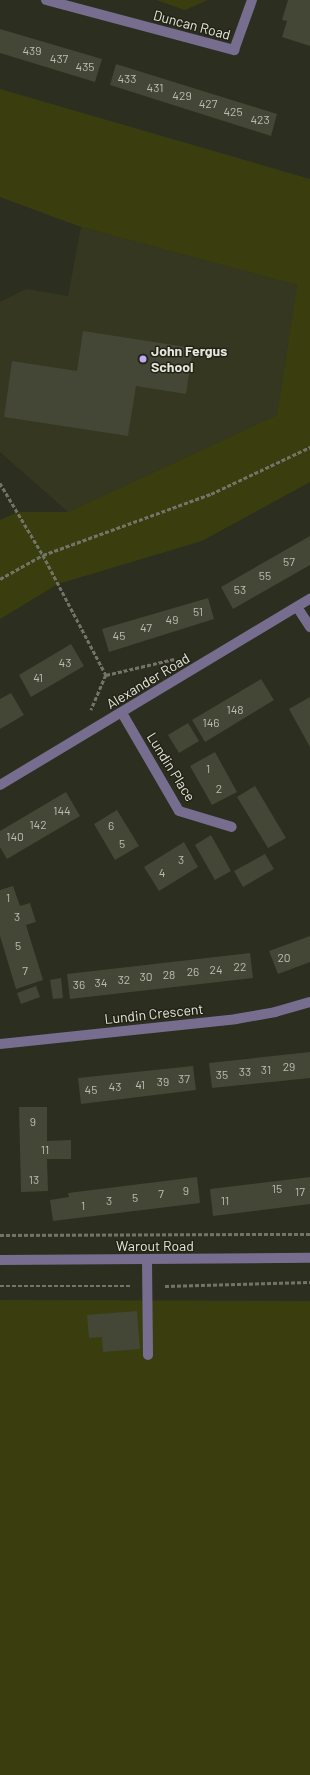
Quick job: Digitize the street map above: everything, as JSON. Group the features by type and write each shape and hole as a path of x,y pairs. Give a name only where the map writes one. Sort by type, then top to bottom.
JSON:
{"street":[{"name":"Duncan Road","path":"46,0 234,50 252,0"},
{"name":"Alexander Road","path":"0,785 310,599"},
{"path":"297,607 310,627"},
{"name":"Lundin Place","path":"122,713 179,811 232,827"},
{"name":"Lundin Crescent","path":"0,1044 236,1019 275,1012 310,1002"},
{"name":"Warout Road","path":"0,1260 310,1258"},
{"path":"147,1260 148,1355"}],"path":[{"path":"0,579 43,555 211,494 310,446"},
{"path":"0,483 43,555 106,675 90,711"},
{"path":"0,1235 310,1234"}],"shaded area":[{"name":"John Fergus School","path":"81,227 297,285 277,415 68,512 0,452 0,302 26,289 68,296"}],"green space":[{"path":"156,0 208,0 185,10"},
{"path":"0,89 310,179 310,482 202,541 58,584 0,619 0,520 18,512 68,512 277,415 297,285 81,227 0,197"},
{"path":"0,1300 310,1301 310,1775 0,1775"}],"building":[{"path":"288,0 310,0 310,46 282,37 287,21 282,20"},
{"path":"0,29 102,59 95,82 0,53"},
{"path":"116,64 277,114 271,136 110,85"},
{"path":"83,331 193,348 186,394 136,386 128,436 4,417 12,361 77,371"},
{"path":"310,536 310,565 233,609 221,587"},
{"path":"208,598 214,619 109,652 102,629"},
{"path":"71,644 84,666 31,697 19,675"},
{"path":"261,679 274,700 205,742 192,720"},
{"path":"11,693 24,715 0,729 0,699"},
{"path":"310,697 310,747 289,709"},
{"path":"188,723 199,741 179,753 168,735"},
{"path":"215,752 237,792 212,805 190,766"},
{"path":"255,786 286,838 268,848 237,797"},
{"path":"66,792 80,816 7,859 0,847 0,831"},
{"path":"117,810 139,846 115,860 94,824"},
{"path":"211,835 231,871 215,880 195,845"},
{"path":"184,842 198,867 159,891 144,867"},
{"path":"265,854 274,869 243,887 234,871"},
{"path":"13,886 20,906 30,903 36,922 26,925 43,980 16,989 0,936 0,890"},
{"path":"310,936 310,962 278,974 269,951"},
{"path":"250,953 253,978 70,999 67,974"},
{"path":"61,978 63,998 53,999 50,980"},
{"path":"36,986 40,997 21,1004 17,993"},
{"path":"310,1052 310,1078 212,1088 209,1063"},
{"path":"193,1066 196,1090 81,1104 78,1078"},
{"path":"19,1107 47,1107 47,1141 71,1140 71,1159 47,1159 48,1191 21,1192"},
{"path":"197,1177 200,1203 53,1221 50,1200 69,1197 68,1193"},
{"path":"310,1177 310,1204 213,1216 210,1189"},
{"path":"137,1311 140,1349 103,1352 102,1337 89,1338 87,1315"}],"place":[{"name":"John Fergus School","path":"143,359"}]}
